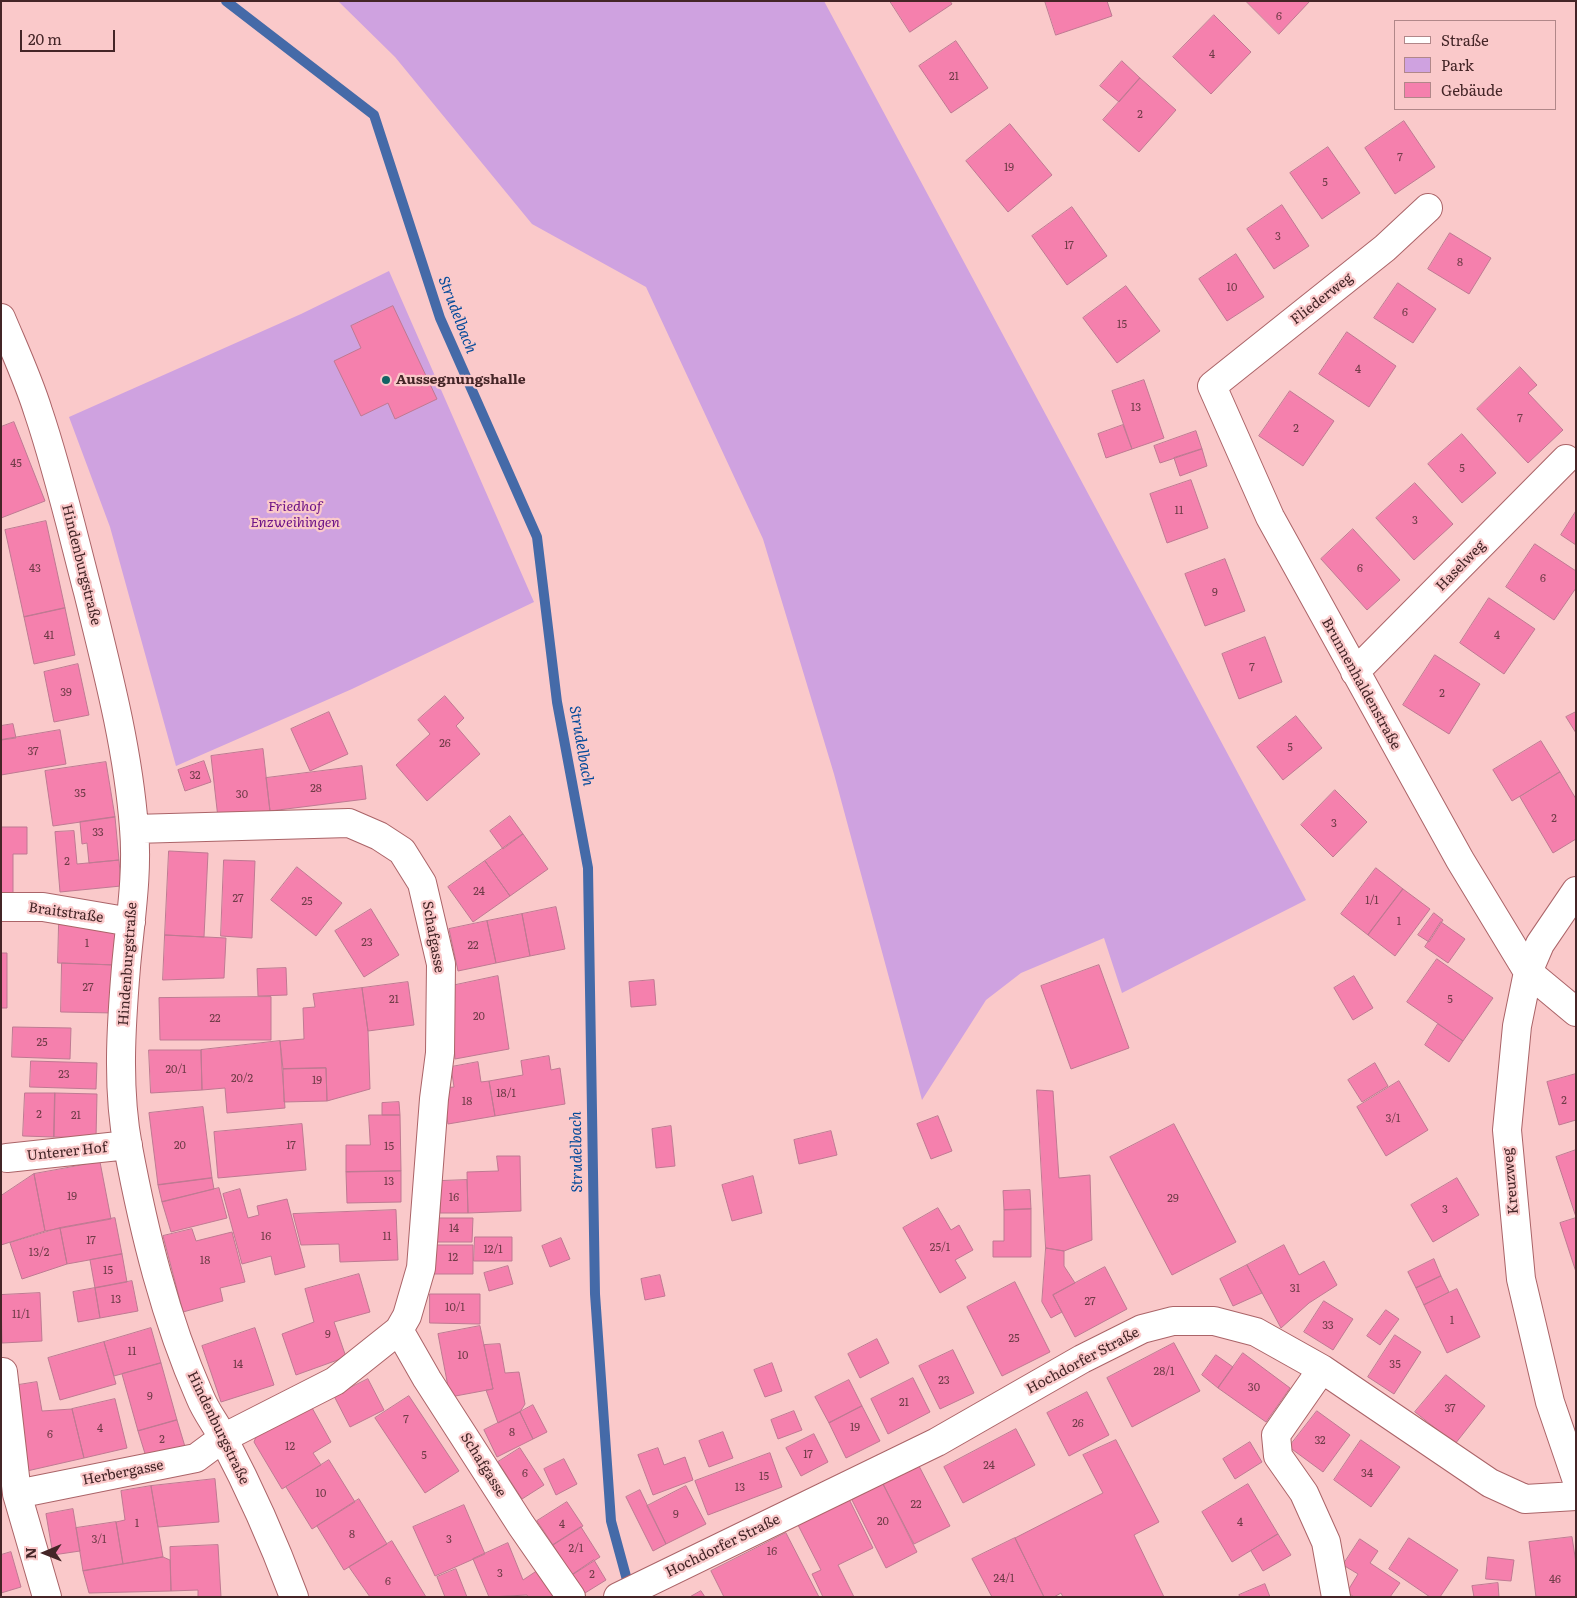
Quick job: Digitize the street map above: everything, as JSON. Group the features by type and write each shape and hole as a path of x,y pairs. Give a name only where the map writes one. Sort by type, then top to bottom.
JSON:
{"street":[{"name":"Fliederweg","path":"1212,386 1385,248 1428,208"},
{"name":"Hindenburgstraße","path":"1,318 27,378 54,461 103,653 125,753 134,829 131,922 126,969 121,1059 122,1102 128,1145 147,1235 168,1315 201,1400 223,1438 279,1558 294,1597"},
{"name":"Brunnenhaldenstraße","path":"1212,386 1270,517 1460,860 1528,972 1576,1012"},
{"name":"Haselweg","path":"1355,672 1566,459"},
{"name":"Schafgasse","path":"134,829 349,823 380,836 402,851 422,883 441,964 440,1053 434,1099 421,1268 407,1316 399,1330 335,1381 270,1416 223,1438"},
{"name":"Kreuzweg","path":"1576,891 1540,944 1528,972 1517,1026 1507,1130 1521,1279 1550,1402 1576,1478"},
{"name":"Braitstraße","path":"1,907 43,907 131,922"},
{"name":"Unterer Hof","path":"7,1158 128,1145"},
{"name":"Hochdorfer Straße","path":"618,1597 937,1442 1082,1359 1142,1329 1173,1321 1214,1321 1256,1332 1322,1369 1490,1483 1525,1498 1576,1496"},
{"name":"Schafgasse","path":"399,1330 428,1380 521,1525 571,1597"},
{"path":"1322,1369 1276,1435 1278,1456 1304,1493 1326,1542 1336,1597"},
{"path":"3,1372 17,1494 47,1597"},
{"name":"Herbergasse","path":"17,1494 196,1458 223,1438"}],"green space":[{"path":"338,1 824,1 1306,900 1122,993 1104,938 1021,973 986,1000 922,1100 834,774 763,539 646,287 532,224 395,57"},
{"name":"Friedhof Enzweihingen","path":"389,271 534,602 352,689 176,766 110,527 69,417 301,314"}],"building":[{"path":"890,1 950,1 952,4 910,32"},
{"path":"1045,1 1107,1 1112,16 1056,35"},
{"path":"1246,1 1310,1 1279,34"},
{"path":"1214,15 1251,52 1211,94 1173,57"},
{"path":"956,41 988,88 951,113 919,66"},
{"path":"1122,61 1140,78 1119,102 1100,86"},
{"path":"1140,78 1176,110 1139,152 1103,120"},
{"path":"1404,121 1435,167 1395,194 1365,148"},
{"path":"1010,124 1052,175 1008,212 966,161"},
{"path":"1328,147 1360,193 1322,219 1290,173"},
{"path":"1282,205 1309,246 1274,269 1247,229"},
{"path":"1072,207 1107,256 1067,285 1032,236"},
{"path":"1450,233 1491,258 1469,294 1428,269"},
{"path":"1236,254 1264,297 1227,321 1199,279"},
{"path":"1398,283 1436,309 1413,343 1374,318"},
{"path":"1126,286 1160,331 1117,363 1083,318"},
{"name":"Aussegnungshalle","path":"393,306 437,399 395,419 388,403 361,416 334,361 361,348 351,326"},
{"path":"1347,332 1396,366 1369,407 1319,374"},
{"path":"1520,367 1537,385 1528,393 1563,430 1528,463 1477,409"},
{"path":"1144,380 1164,438 1132,449 1112,391"},
{"path":"1290,391 1334,421 1303,466 1259,436"},
{"path":"14,422 45,501 1,518 1,427"},
{"path":"1123,425 1132,449 1106,458 1098,434"},
{"path":"1196,431 1202,449 1160,463 1154,446"},
{"path":"1462,434 1496,473 1462,503 1428,464"},
{"path":"1202,449 1207,466 1180,476 1174,458"},
{"path":"1191,480 1208,528 1167,543 1150,494"},
{"path":"1415,483 1453,524 1414,560 1376,518"},
{"path":"1576,511 1576,545 1561,535"},
{"path":"46,521 65,608 24,617 5,530"},
{"path":"1353,529 1400,580 1367,610 1321,559"},
{"path":"1535,544 1576,571 1576,588 1554,620 1506,587"},
{"path":"1225,559 1245,611 1205,626 1185,574"},
{"path":"1489,598 1535,629 1504,674 1460,643"},
{"path":"65,608 75,655 34,664 24,617"},
{"path":"1265,637 1282,682 1239,699 1222,654"},
{"path":"1435,655 1480,684 1449,734 1403,705"},
{"path":"78,664 89,715 54,722 44,672"},
{"path":"445,696 464,718 456,726 480,754 427,801 396,765 430,734 418,720"},
{"path":"329,712 348,754 310,771 291,729"},
{"path":"1576,712 1576,733 1566,717"},
{"path":"1296,716 1322,748 1283,780 1257,747"},
{"path":"13,724 16,738 1,740 1,726"},
{"path":"60,730 66,764 1,775 1,740"},
{"path":"1541,741 1560,772 1512,801 1493,770"},
{"path":"263,749 270,811 218,818 211,756"},
{"path":"204,761 211,782 185,791 178,770"},
{"path":"106,762 115,817 53,826 45,771"},
{"path":"362,766 366,799 270,811 266,778"},
{"path":"1560,772 1576,799 1576,839 1553,853 1520,797"},
{"path":"1335,790 1367,822 1333,857 1301,825"},
{"path":"510,816 523,834 503,849 490,831"},
{"path":"115,817 119,860 89,863 87,843 82,844 80,822"},
{"path":"1,827 27,827 27,854 13,854 13,894 1,894"},
{"path":"74,831 77,864 119,860 121,886 60,892 55,832"},
{"path":"523,834 548,869 510,896 485,861"},
{"path":"169,851 208,853 204,937 165,935"},
{"path":"224,860 255,861 252,938 221,936"},
{"path":"485,861 510,896 473,922 448,887"},
{"path":"297,867 342,903 316,936 271,900"},
{"path":"1376,868 1403,889 1368,935 1341,914"},
{"path":"1403,889 1430,909 1395,956 1368,935"},
{"path":"556,907 565,949 530,956 522,914"},
{"path":"371,909 399,955 364,977 335,931"},
{"path":"1434,913 1443,920 1429,942 1418,935"},
{"path":"522,914 530,956 496,963 487,921"},
{"path":"487,921 496,963 458,971 449,929"},
{"path":"1441,922 1465,939 1448,963 1425,947"},
{"path":"59,924 117,926 115,965 58,963"},
{"path":"165,935 226,938 224,978 163,980"},
{"path":"1,953 7,953 7,1008 1,1008"},
{"path":"1437,959 1493,998 1463,1041 1407,1002"},
{"path":"62,963 115,965 114,1013 61,1012"},
{"path":"1099,965 1129,1048 1071,1069 1041,986"},
{"path":"286,968 287,995 258,996 257,969"},
{"path":"498,976 509,1049 455,1059 451,986"},
{"path":"1354,976 1373,1008 1353,1020 1334,988"},
{"path":"654,980 656,1005 631,1007 629,982"},
{"path":"408,982 414,1025 368,1031 362,988"},
{"path":"362,988 368,1031 370,1089 327,1101 326,1068 283,1069 280,1041 304,1039 303,1008 315,1007 313,994"},
{"path":"271,997 271,1040 160,1040 159,998"},
{"path":"1438,1024 1463,1041 1449,1062 1425,1045"},
{"path":"13,1027 71,1028 70,1059 12,1057"},
{"path":"280,1041 285,1108 227,1113 225,1088 202,1090 201,1050"},
{"path":"149,1050 201,1050 202,1090 151,1093"},
{"path":"549,1056 551,1070 560,1068 565,1104 495,1116 489,1081 523,1075 521,1061"},
{"path":"31,1061 97,1063 96,1089 30,1087"},
{"path":"478,1062 481,1082 489,1081 495,1116 448,1124 442,1088 454,1087 451,1067"},
{"path":"1375,1063 1388,1086 1362,1102 1348,1080"},
{"path":"326,1068 327,1101 284,1102 283,1069"},
{"path":"1576,1074 1576,1120 1559,1125 1547,1082"},
{"path":"1399,1081 1428,1130 1386,1156 1357,1107"},
{"path":"1037,1090 1053,1091 1059,1178 1090,1175 1092,1240 1064,1251 1046,1248"},
{"path":"25,1093 55,1093 54,1137 23,1136"},
{"path":"55,1093 97,1094 96,1138 54,1137"},
{"path":"399,1102 400,1115 382,1115 382,1103"},
{"path":"203,1107 212,1178 158,1185 149,1113"},
{"path":"369,1115 400,1115 401,1171 346,1172 346,1145 370,1145"},
{"path":"938,1116 952,1151 931,1159 917,1124"},
{"path":"302,1124 306,1170 218,1178 214,1132"},
{"path":"1174,1124 1236,1242 1172,1275 1110,1157"},
{"path":"671,1126 675,1166 656,1168 652,1129"},
{"path":"831,1131 837,1155 799,1164 794,1140"},
{"path":"1576,1150 1576,1217 1556,1157"},
{"path":"497,1156 520,1156 521,1211 468,1213 467,1172 498,1171"},
{"path":"100,1162 111,1219 45,1231 34,1174"},
{"path":"401,1171 401,1202 347,1203 346,1172"},
{"path":"34,1174 45,1231 1,1245 1,1196"},
{"path":"753,1176 762,1213 732,1221 722,1185"},
{"path":"212,1178 214,1189 162,1202 158,1185"},
{"path":"1457,1178 1479,1215 1433,1242 1411,1205"},
{"path":"467,1180 468,1213 440,1213 440,1181"},
{"path":"219,1188 227,1218 171,1232 162,1202"},
{"path":"240,1189 248,1218 259,1215 257,1206 287,1199 305,1267 275,1275 271,1256 242,1264 223,1194"},
{"path":"1030,1190 1031,1209 1004,1210 1003,1191"},
{"path":"938,1208 951,1230 959,1225 973,1250 955,1260 966,1278 940,1293 903,1228"},
{"path":"1031,1209 1031,1257 993,1257 993,1241 1004,1241 1004,1210"},
{"path":"396,1210 398,1260 340,1262 339,1244 301,1245 293,1214"},
{"path":"115,1218 122,1254 67,1264 60,1228"},
{"path":"435,1218 473,1218 472,1242 435,1242"},
{"path":"1576,1218 1576,1272 1560,1223"},
{"path":"60,1228 67,1264 22,1279 10,1243"},
{"path":"192,1229 196,1241 232,1232 245,1282 220,1288 223,1301 183,1312 163,1236"},
{"path":"475,1237 512,1237 512,1261 474,1261"},
{"path":"561,1238 570,1259 550,1267 542,1246"},
{"path":"434,1245 473,1245 473,1274 434,1274"},
{"path":"1284,1245 1299,1275 1324,1261 1337,1285 1309,1303 1281,1328 1247,1265"},
{"path":"1046,1248 1064,1251 1064,1266 1075,1283 1053,1295 1062,1312 1051,1318 1042,1302"},
{"path":"122,1254 127,1282 95,1288 90,1260"},
{"path":"1434,1259 1441,1276 1416,1288 1408,1272"},
{"path":"1247,1265 1262,1293 1233,1306 1220,1279"},
{"path":"508,1266 513,1284 489,1291 484,1273"},
{"path":"1105,1267 1127,1309 1075,1337 1053,1295"},
{"path":"359,1274 370,1312 334,1322 346,1357 296,1375 282,1334 314,1322 305,1289"},
{"path":"660,1275 665,1296 645,1300 641,1279"},
{"path":"1441,1276 1449,1292 1424,1305 1416,1288"},
{"path":"132,1281 138,1311 100,1318 95,1288"},
{"path":"1015,1282 1050,1352 1002,1376 967,1307"},
{"path":"95,1288 100,1318 78,1322 73,1292"},
{"path":"1457,1289 1480,1337 1447,1353 1424,1305"},
{"path":"40,1293 42,1341 2,1343 1,1295"},
{"path":"430,1294 480,1294 480,1324 430,1323"},
{"path":"1324,1301 1353,1319 1333,1350 1304,1332"},
{"path":"1386,1310 1399,1319 1380,1345 1367,1336"},
{"path":"480,1326 493,1389 450,1397 438,1334"},
{"path":"151,1328 161,1363 114,1376 104,1342"},
{"path":"255,1328 274,1385 221,1402 202,1346"},
{"path":"1395,1335 1421,1352 1394,1394 1368,1377"},
{"path":"877,1339 889,1363 860,1378 848,1354"},
{"path":"104,1342 116,1384 60,1400 48,1358"},
{"path":"1174,1343 1200,1391 1132,1427 1107,1378"},
{"path":"500,1344 505,1373 519,1372 525,1404 520,1412 498,1423 486,1390 493,1389 484,1345"},
{"path":"953,1350 974,1393 940,1409 919,1366"},
{"path":"1243,1353 1290,1388 1266,1422 1218,1388"},
{"path":"1216,1355 1233,1367 1218,1388 1202,1375"},
{"path":"161,1363 177,1420 138,1431 122,1374"},
{"path":"772,1363 782,1391 765,1397 754,1370"},
{"path":"1446,1375 1485,1406 1455,1444 1415,1412"},
{"path":"913,1378 930,1412 888,1434 871,1399"},
{"path":"368,1379 384,1410 350,1427 334,1396"},
{"path":"849,1380 862,1406 829,1423 815,1397"},
{"path":"37,1382 42,1411 72,1409 84,1458 27,1471 12,1386"},
{"path":"1087,1392 1109,1435 1069,1456 1047,1413"},
{"path":"409,1396 459,1471 425,1493 375,1418"},
{"path":"115,1399 127,1448 84,1458 72,1409"},
{"path":"533,1405 547,1432 533,1439 520,1412"},
{"path":"311,1406 331,1442 313,1453 321,1465 282,1489 254,1442 259,1429"},
{"path":"862,1406 880,1441 846,1458 829,1423"},
{"path":"794,1411 802,1430 778,1439 771,1420"},
{"path":"1317,1411 1350,1435 1323,1472 1289,1447"},
{"path":"520,1412 533,1439 497,1457 484,1430"},
{"path":"177,1420 186,1450 147,1460 138,1431"},
{"path":"1016,1429 1035,1465 963,1503 944,1467"},
{"path":"723,1432 733,1458 709,1467 699,1441"},
{"path":"814,1434 828,1462 801,1476 786,1448"},
{"path":"1116,1440 1159,1522 1134,1535 1164,1597 1063,1597 1061,1593 1054,1597 1044,1597 1015,1538 1103,1493 1083,1455"},
{"path":"1361,1440 1400,1467 1371,1507 1334,1480"},
{"path":"1250,1442 1262,1462 1235,1479 1223,1459"},
{"path":"520,1448 544,1485 522,1499 498,1462"},
{"path":"658,1448 664,1465 685,1457 693,1480 653,1495 638,1455"},
{"path":"770,1453 782,1487 708,1515 695,1481"},
{"path":"564,1459 577,1484 556,1495 544,1469"},
{"path":"329,1460 355,1502 312,1529 286,1487"},
{"path":"919,1466 950,1526 914,1544 883,1484"},
{"path":"215,1479 219,1522 158,1527 151,1486"},
{"path":"883,1484 917,1552 886,1568 852,1500"},
{"path":"1248,1484 1278,1534 1232,1562 1202,1512"},
{"path":"151,1486 163,1557 123,1564 116,1522 125,1520 121,1491"},
{"path":"686,1486 706,1524 666,1544 647,1506"},
{"path":"640,1490 666,1544 653,1551 626,1497"},
{"path":"359,1499 387,1544 344,1570 317,1526"},
{"path":"849,1499 873,1548 838,1565 854,1597 823,1597 812,1574 821,1570 798,1525"},
{"path":"567,1502 583,1526 553,1545 537,1521"},
{"path":"464,1505 485,1554 435,1576 413,1527"},
{"path":"73,1509 80,1551 53,1555 46,1514"},
{"path":"116,1522 123,1564 83,1571 76,1528"},
{"path":"581,1527 600,1557 572,1575 553,1545"},
{"path":"786,1533 819,1597 724,1597 711,1571"},
{"path":"1278,1534 1291,1555 1263,1571 1251,1551"},
{"path":"1572,1537 1576,1563 1576,1597 1536,1597 1529,1542"},
{"path":"1015,1538 1044,1597 992,1597 972,1559"},
{"path":"1409,1538 1458,1570 1440,1597 1430,1597 1389,1569"},
{"path":"1360,1539 1378,1551 1370,1563 1400,1583 1390,1597 1354,1597 1347,1592 1358,1574 1343,1565"},
{"path":"392,1541 426,1597 370,1597 349,1567"},
{"path":"508,1543 523,1580 541,1568 558,1597 528,1597 527,1595 489,1597 473,1559"},
{"path":"218,1545 221,1597 198,1597 198,1590 171,1591 170,1547"},
{"path":"11,1552 21,1587 1,1593 1,1555"},
{"path":"163,1557 170,1560 171,1591 89,1593 83,1571"},
{"path":"1488,1557 1514,1560 1511,1581 1486,1579"},
{"path":"594,1560 606,1580 585,1593 572,1575"},
{"path":"456,1569 467,1597 445,1597 437,1577"},
{"path":"1498,1583 1499,1597 1474,1597 1472,1586"},
{"path":"1265,1584 1270,1597 1240,1597 1239,1595"},
{"path":"701,1591 705,1597 690,1597"}],"waterway":[{"name":"Strudelbach","path":"226,1 374,115 440,318 537,537 557,702 588,868 595,1294 611,1521 630,1591"}],"place":[{"name":"Aussegnungshalle","path":"386,380"}]}
